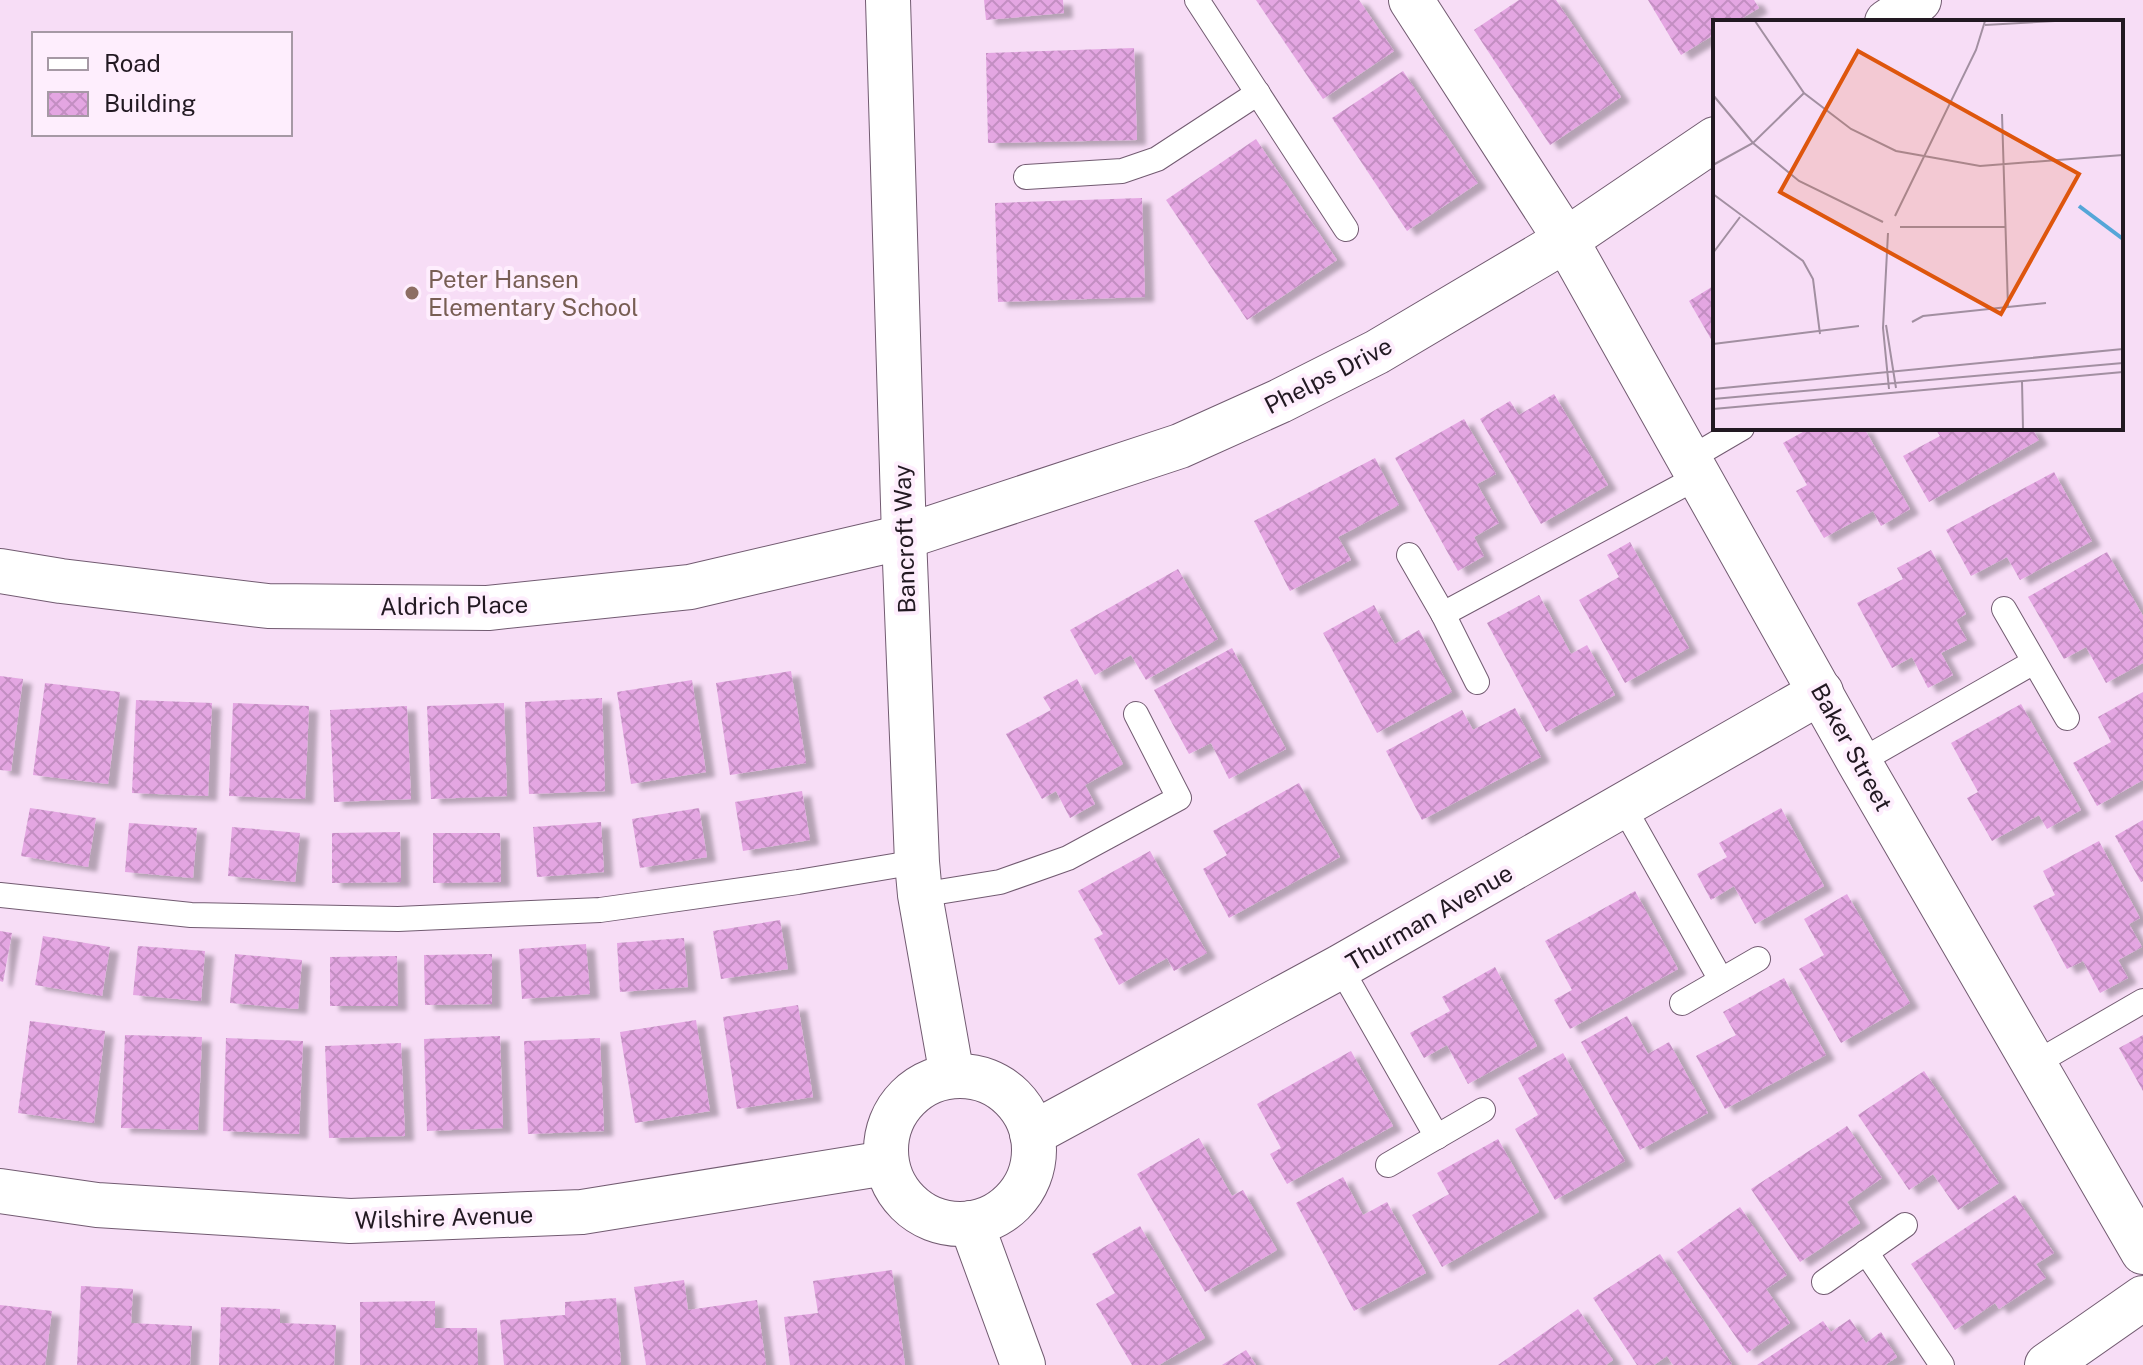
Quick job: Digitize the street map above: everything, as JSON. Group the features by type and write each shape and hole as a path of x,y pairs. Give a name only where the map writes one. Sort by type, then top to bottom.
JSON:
{"street":[{"name":"Bancroft Way","path":"888,0 904,537 919,879 952,1076"},
{"name":"Baker Street","path":"1411,0 1566,240 1859,762 2143,1252"},
{"path":"1890,20 1919,0"},
{"name":"Phelps Drive","path":"904,537 1180,446 1280,401 1377,352 1566,240 1713,140"},
{"name":"Aldrich Place","path":"0,571 268,606 488,608 690,587 904,537"},
{"name":"Thurman Avenue","path":"1032,1134 1340,967 1821,692"},
{"path":"952,1076 973,1077 994,1084 1012,1097 1025,1114 1032,1134 1033,1158 1027,1181 1013,1201 994,1215 971,1223 948,1224 926,1216 908,1203 894,1184 886,1163 887,1138 893,1115 918,1089 952,1076"},
{"name":"Wilshire Avenue","path":"0,1191 97,1205 350,1221 582,1212 886,1163"},
{"path":"971,1223 1023,1365"},
{"path":"2047,1365 2143,1298"}],"lane":[{"path":"1197,0 1346,229"},
{"path":"1026,177 1122,171 1157,159 1258,93"},
{"path":"1443,614 1694,468 1740,430"},
{"path":"1409,555 1477,682"},
{"path":"2004,609 2067,718"},
{"path":"1859,762 2034,662"},
{"path":"0,895 191,915 398,919 600,910 798,882 919,879 1000,882 1068,858 1179,798 1136,714"},
{"path":"1623,806 1721,980"},
{"path":"1682,1003 1758,959"},
{"path":"1340,967 1437,1137"},
{"path":"2034,1064 2143,1001"},
{"path":"1388,1165 1483,1110"},
{"path":"1824,1282 1905,1225"},
{"path":"1866,1252 1942,1365"}],"building":[{"path":"984,0 1063,0 1064,13 986,20"},
{"path":"1256,0 1359,0 1394,51 1323,99"},
{"path":"1519,0 1556,0 1621,97 1550,145 1474,30"},
{"path":"1648,0 1754,0 1759,8 1739,20 1713,20 1713,35 1681,55"},
{"path":"1134,48 1137,140 988,143 986,53"},
{"path":"1403,71 1478,183 1407,231 1332,118"},
{"path":"1256,139 1337,260 1247,320 1166,200"},
{"path":"1142,198 1145,297 998,302 995,203"},
{"path":"1713,286 1713,343 1689,301"},
{"path":"1554,394 1608,485 1541,524 1480,419 1510,401 1519,415"},
{"path":"1464,419 1496,474 1477,484 1499,523 1474,537 1484,556 1458,571 1395,458"},
{"path":"1806,430 1865,430 1910,509 1881,526 1873,511 1824,538 1796,491 1807,485 1783,443"},
{"path":"1936,430 2033,430 2039,440 1929,502 1903,456 1940,436"},
{"path":"1375,458 1399,505 1338,537 1351,560 1290,591 1254,521"},
{"path":"2054,472 2092,541 2020,580 2007,557 1971,576 1946,530"},
{"path":"1630,542 1689,648 1625,683 1579,600 1619,577 1607,555"},
{"path":"1931,550 1966,614 1956,620 1967,640 1941,653 1953,675 1928,688 1912,657 1892,668 1857,603 1903,579 1897,568"},
{"path":"2107,552 2143,616 2143,663 2106,683 2086,647 2064,659 2028,597"},
{"path":"1178,569 1218,639 1146,680 1131,655 1095,675 1070,630"},
{"path":"1539,595 1571,654 1587,645 1615,695 1546,732 1487,623"},
{"path":"1374,605 1395,644 1419,630 1452,692 1377,733 1323,633"},
{"path":"1232,648 1286,749 1229,779 1211,743 1189,754 1154,690"},
{"path":"791,671 806,763 730,775 716,683"},
{"path":"0,676 23,679 11,771 0,770"},
{"path":"1077,679 1123,764 1085,785 1095,804 1070,818 1056,791 1042,799 1006,734 1051,710 1043,697"},
{"path":"692,680 706,772 631,784 617,692"},
{"path":"45,683 120,692 108,784 33,775"},
{"path":"2143,692 2143,780 2097,806 2073,763 2111,742 2098,717"},
{"path":"602,698 605,791 529,794 525,702"},
{"path":"136,700 212,703 208,796 132,793"},
{"path":"233,703 309,706 305,799 229,796"},
{"path":"504,703 507,796 431,799 427,706"},
{"path":"2021,704 2081,810 2047,829 2039,815 1992,841 1967,798 1978,792 1951,743"},
{"path":"407,706 411,799 334,802 330,710"},
{"path":"1515,708 1541,757 1422,820 1386,751 1462,710 1473,730"},
{"path":"1299,783 1340,857 1229,918 1203,869 1227,855 1213,831"},
{"path":"802,791 810,840 743,851 735,802"},
{"path":"30,808 96,818 88,867 21,856"},
{"path":"699,808 707,857 640,868 632,819"},
{"path":"1781,808 1824,886 1755,924 1734,886 1711,900 1697,874 1727,857 1719,843"},
{"path":"2143,820 2143,881 2141,882 2115,836"},
{"path":"601,822 604,872 537,877 533,827"},
{"path":"129,823 197,828 193,878 125,872"},
{"path":"232,827 300,833 295,882 228,876"},
{"path":"400,832 401,882 332,883 332,833"},
{"path":"433,833 500,833 501,882 433,883"},
{"path":"2099,841 2140,918 2129,924 2142,947 2118,960 2128,978 2100,993 2083,961 2067,969 2033,906 2055,895 2043,871"},
{"path":"1150,851 1207,953 1174,971 1167,958 1119,985 1094,939 1103,934 1078,891"},
{"path":"1635,891 1678,969 1570,1029 1554,1000 1572,990 1545,941"},
{"path":"1847,894 1910,1003 1841,1043 1799,969 1824,955 1804,919"},
{"path":"780,920 788,969 721,979 713,931"},
{"path":"0,931 12,933 3,982 0,981"},
{"path":"43,936 110,947 102,996 35,985"},
{"path":"684,938 688,987 620,992 617,943"},
{"path":"586,944 590,994 522,999 519,949"},
{"path":"138,946 205,951 201,1001 133,995"},
{"path":"235,954 302,960 298,1009 230,1003"},
{"path":"492,954 492,1004 425,1005 424,955"},
{"path":"397,956 398,1006 330,1006 330,957"},
{"path":"1495,967 1537,1046 1468,1084 1447,1045 1424,1058 1410,1033 1450,1011 1442,997"},
{"path":"1784,978 1826,1055 1725,1109 1696,1056 1736,1035 1723,1012"},
{"path":"798,1005 813,1097 737,1109 723,1017"},
{"path":"1627,1016 1648,1054 1669,1042 1708,1113 1640,1150 1581,1042"},
{"path":"696,1020 710,1111 635,1123 620,1032"},
{"path":"30,1021 105,1031 94,1123 18,1113"},
{"path":"125,1035 202,1037 198,1130 121,1128"},
{"path":"2143,1035 2143,1091 2119,1048"},
{"path":"500,1036 503,1128 427,1131 424,1039"},
{"path":"226,1038 303,1041 299,1134 223,1131"},
{"path":"600,1038 604,1131 528,1134 524,1041"},
{"path":"401,1043 405,1136 329,1138 325,1046"},
{"path":"1351,1051 1393,1126 1287,1184 1270,1154 1281,1148 1257,1104"},
{"path":"1563,1053 1625,1161 1555,1200 1515,1129 1538,1115 1518,1078"},
{"path":"1924,1071 1999,1183 1958,1210 1933,1174 1909,1190 1858,1115"},
{"path":"1847,1126 1882,1178 1847,1202 1860,1223 1800,1262 1751,1189"},
{"path":"1199,1138 1232,1196 1243,1190 1277,1250 1205,1292 1137,1174"},
{"path":"1498,1139 1539,1212 1442,1267 1412,1215 1449,1194 1437,1173"},
{"path":"1343,1177 1363,1215 1387,1202 1426,1273 1354,1311 1296,1203"},
{"path":"2015,1195 2054,1253 2036,1264 2046,1278 1999,1309 1995,1303 1955,1330 1911,1264"},
{"path":"1740,1207 1787,1275 1766,1289 1790,1323 1747,1353 1677,1252"},
{"path":"1140,1226 1205,1338 1159,1365 1132,1365 1096,1304 1115,1293 1092,1254"},
{"path":"1660,1254 1732,1364 1673,1365 1667,1356 1654,1365 1637,1365 1593,1298"},
{"path":"892,1270 905,1365 790,1365 784,1317 818,1313 813,1281"},
{"path":"684,1280 688,1310 757,1300 766,1365 646,1365 634,1287"},
{"path":"81,1286 133,1289 131,1323 192,1326 190,1365 77,1365"},
{"path":"616,1298 621,1365 504,1365 500,1320 565,1315 565,1302"},
{"path":"435,1301 435,1328 477,1328 478,1365 360,1365 360,1302"},
{"path":"0,1305 52,1311 45,1365 0,1365"},
{"path":"221,1307 280,1309 280,1323 336,1325 334,1365 219,1365"},
{"path":"1578,1309 1613,1360 1606,1365 1498,1365"},
{"path":"1850,1319 1866,1343 1881,1332 1897,1357 1885,1365 1757,1365 1823,1321 1831,1332"},
{"path":"1246,1350 1256,1365 1222,1365"}],"place":[{"name":"Peter Hansen Elementary School","path":"412,293"}]}
